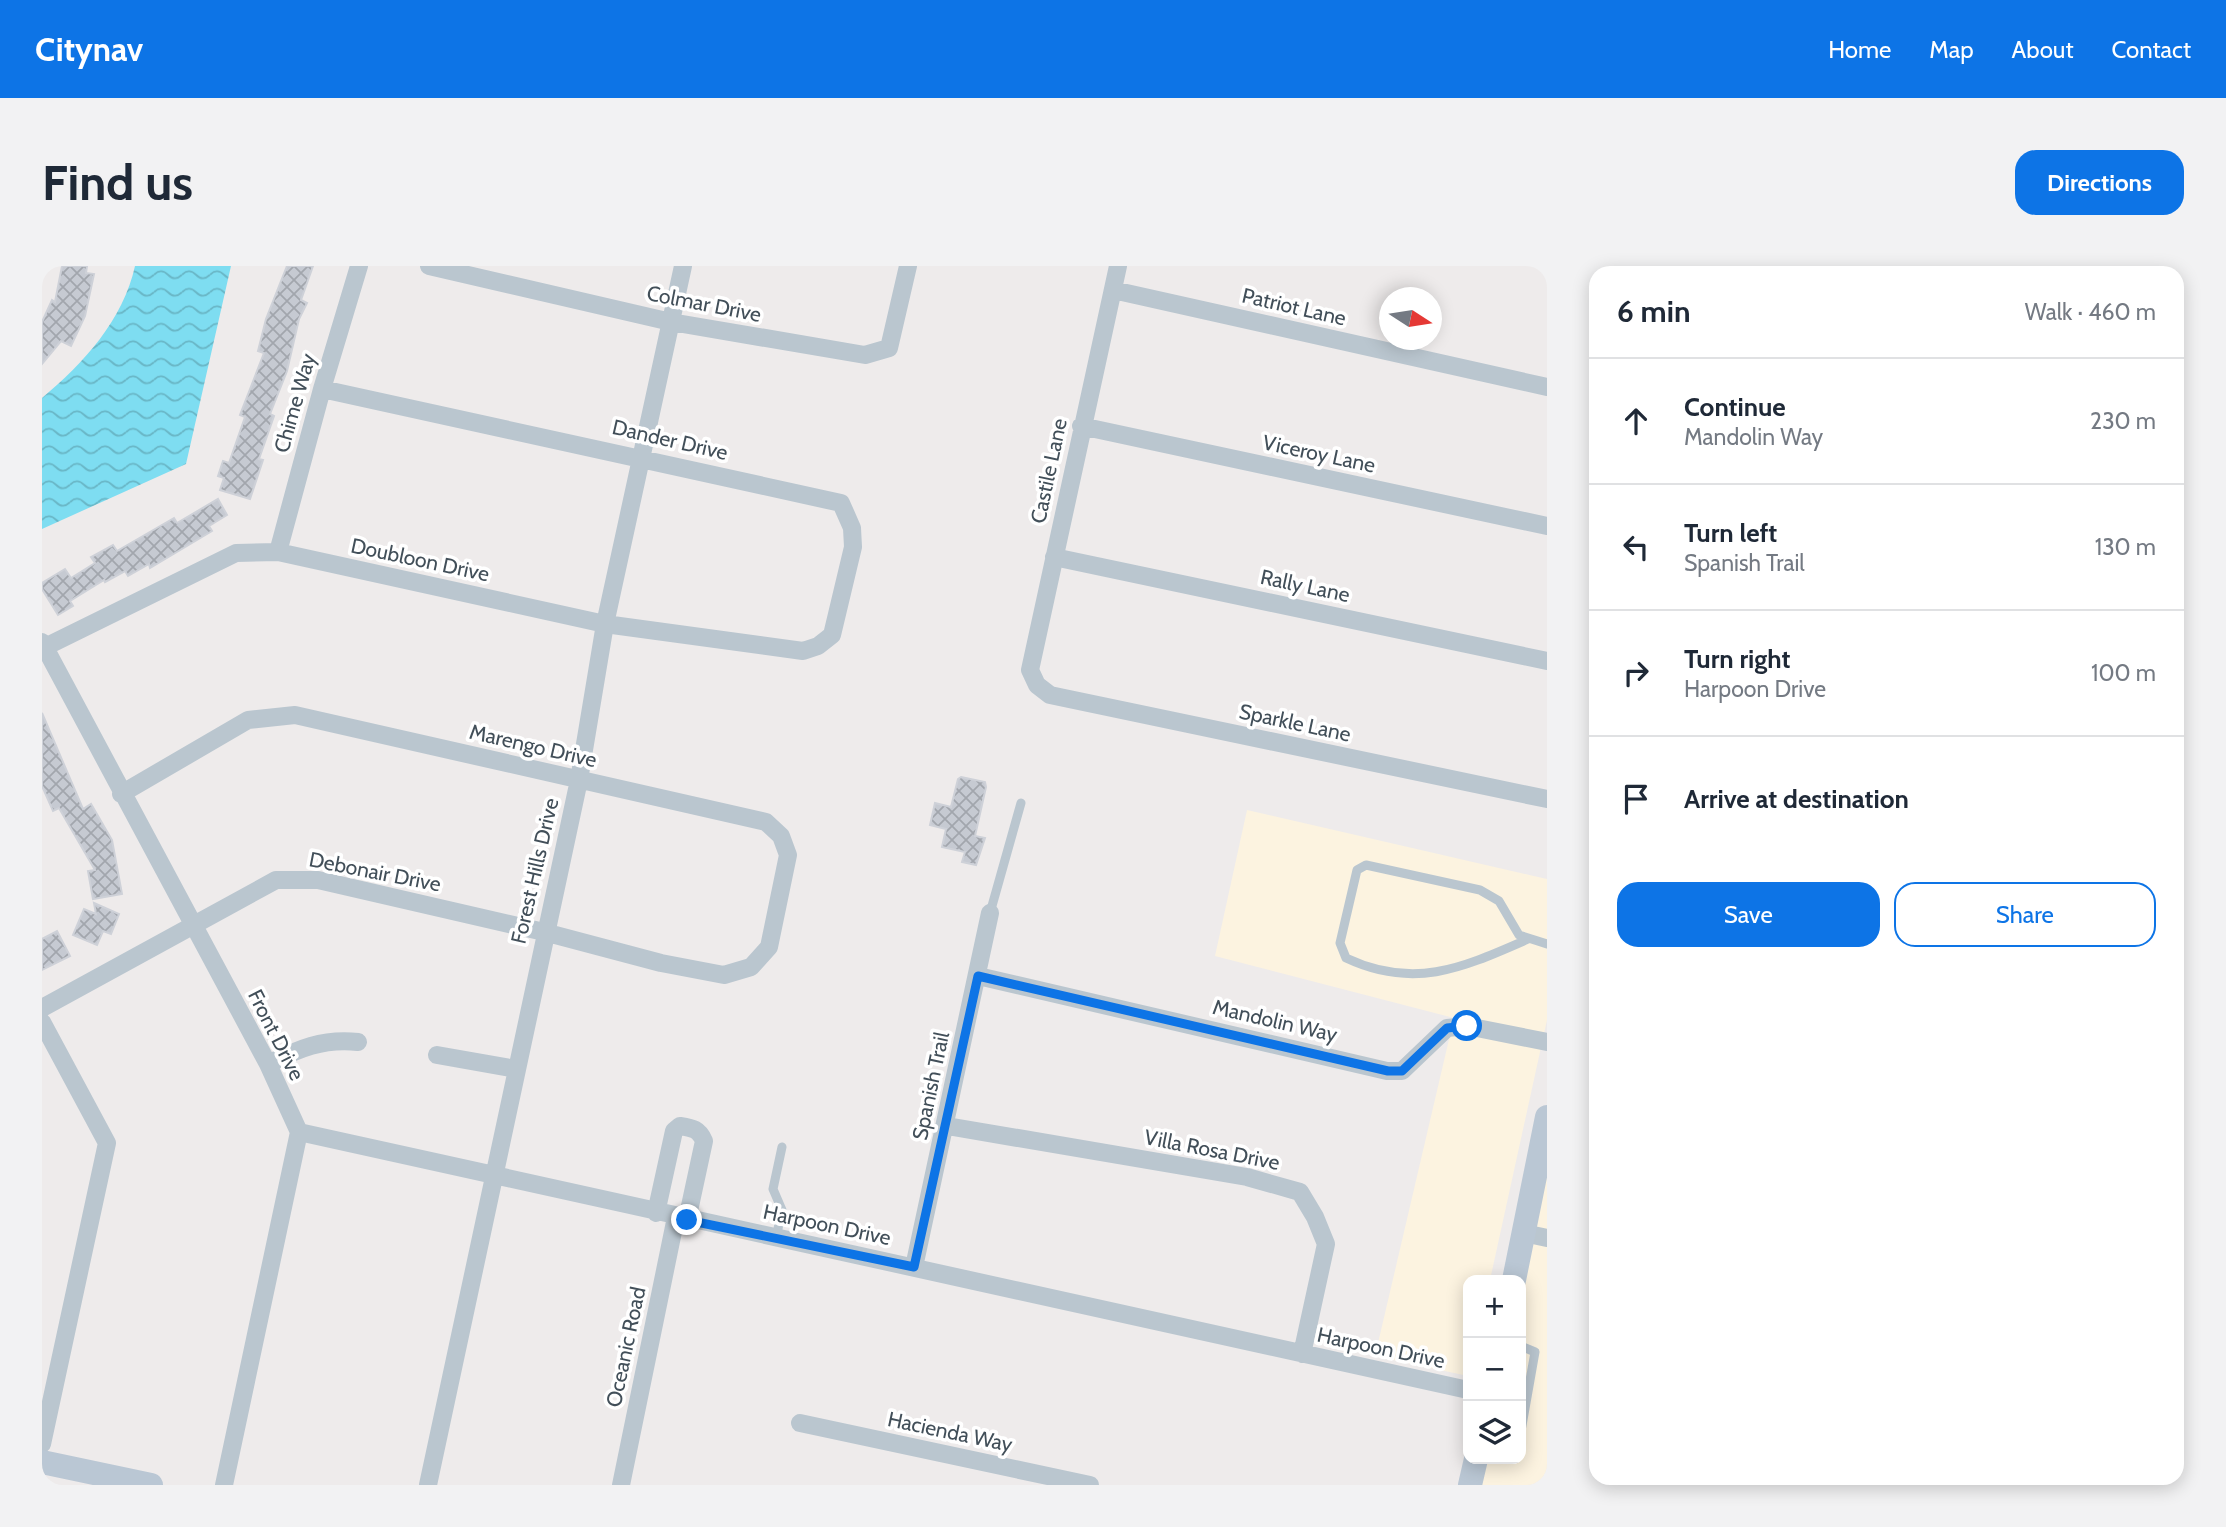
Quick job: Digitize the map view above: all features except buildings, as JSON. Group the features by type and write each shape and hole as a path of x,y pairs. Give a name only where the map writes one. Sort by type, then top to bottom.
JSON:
{"street":[{"name":"Chime Way","path":"278,552 321,388 359,266"},
{"name":"Colmar Drive","path":"429,266 671,322 865,355 877,354 889,348 908,266"},
{"name":"Forest Hills Drive","path":"428,1485 544,932 579,780 605,624 683,266"},
{"name":"Castile Lane","path":"1037,685 1030,670 1118,266"},
{"name":"Patriot Lane","path":"1113,290 1547,387"},
{"name":"Dander Drive","path":"321,388 841,503 852,528 852,547 832,635 818,646 803,651"},
{"name":"Viceroy Lane","path":"1081,426 1547,526"},
{"name":"Doubloon Drive","path":"44,645 236,553 278,552 605,624 803,651"},
{"name":"Rally Lane","path":"1054,557 1547,661"},
{"name":"Front Drive","path":"44,645 121,794 268,1064 299,1132"},
{"name":"Sparkle Lane","path":"1037,685 1050,695 1547,799"},
{"name":"Marengo Drive","path":"121,794 248,720 274,715 295,715 766,822 781,836 788,855 769,947 751,967 724,975"},
{"name":"Debonair Drive","path":"42,1008 191,924 276,880 318,880 544,932 661,963 724,975"},
{"name":"Spanish Trail","path":"914,1267 947,1126 990,913"},
{"name":"Mandolin Way","path":"978,976 1388,1071 1402,1071 1447,1028 1467,1026 1547,1042"},
{"path":"42,1022 107,1143 42,1444"},
{"path":"268,1064 310,1044 338,1039 358,1042"},
{"path":"438,1055 516,1069"},
{"path":"1516,1275 1535,1236 1547,1117"},
{"name":"Oceanic Road","path":"621,1485 682,1218 704,1141 700,1132 692,1128 680,1126 674,1131 656,1213"},
{"name":"Villa Rosa Drive","path":"947,1126 1247,1177 1300,1192 1315,1217 1325,1244 1302,1354"},
{"path":"224,1485 299,1132"},
{"name":"Harpoon Drive","path":"299,1132 656,1213 914,1267 1463,1389"},
{"name":"Hacienda Way","path":"800,1423 1090,1485"},
{"path":"42,1462 151,1485"},
{"path":"1470,1485 1475,1464"}],"lane":[{"path":"990,913 1021,803"},
{"path":"1526,940 1479,961 1426,975 1402,976 1346,958 1340,943 1356,870 1366,865 1480,890 1499,901 1519,935 1526,940 1547,944"},
{"path":"776,1238 782,1210 772,1189 782,1147"},
{"path":"1526,1348 1535,1352 1526,1403"}],"shaded area":[{"path":"1247,810 1547,879 1547,1020 1491,1275 1463,1275 1463,1375 1375,1356 1454,1018 1215,956"},
{"path":"1547,1161 1547,1485 1479,1485 1483,1464 1526,1464 1526,1275 1524,1275"}],"water":[{"path":"135,266 231,266 186,464 42,529 42,398 73,370 100,339 121,304"}],"route":[{"path":"687,1220 914,1267 978,976 1087,999 1388,1071 1402,1071 1447,1028 1467,1026"}]}
